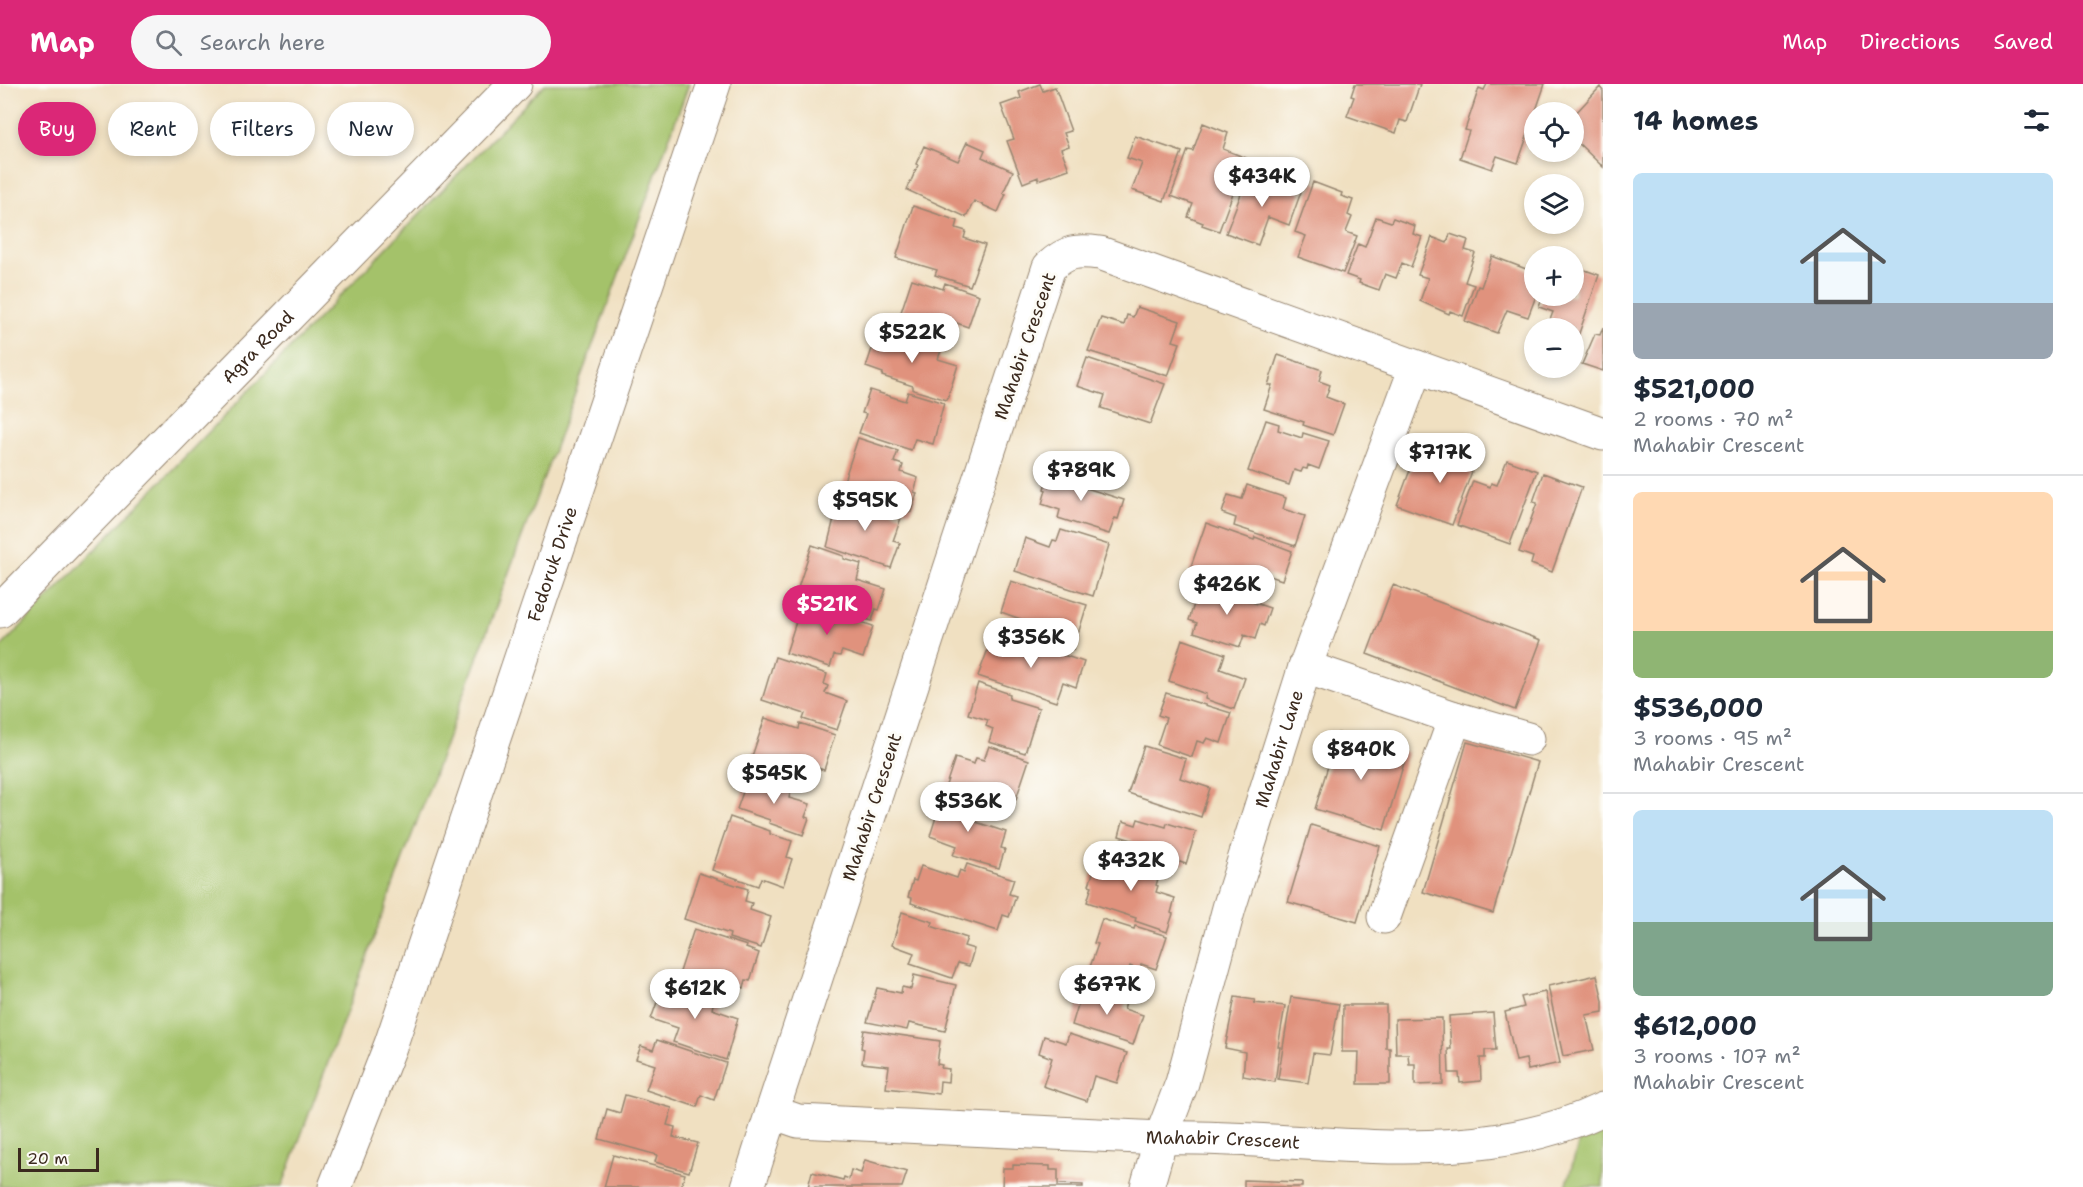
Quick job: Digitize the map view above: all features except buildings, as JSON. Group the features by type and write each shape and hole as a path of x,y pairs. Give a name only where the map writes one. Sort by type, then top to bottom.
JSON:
{"street":[{"name":"Agra Road","path":"0,611 514,84"},
{"name":"Fedoruk Drive","path":"335,1187 391,1044 714,84"},
{"name":"Mahabir Crescent","path":"1603,434 1100,253 1081,250 1062,255 1049,267 772,1112 798,1122 1161,1138 1205,1137 1398,1148 1483,1144 1538,1134 1603,1109"},
{"name":"Mahabir Lane","path":"1147,1187 1161,1138 1182,1083 1229,908 1305,667 1416,367"},
{"path":"1305,667 1528,739"},
{"path":"1384,916 1455,717"},
{"name":"Fedoruk Drive","path":"357,1187 391,1044"},
{"path":"748,1187 772,1112"}],"green space":[{"path":"545,84 689,84 282,1187 0,1187 0,648"},
{"path":"1603,1109 1603,1187 1566,1187 1586,1117"}]}
